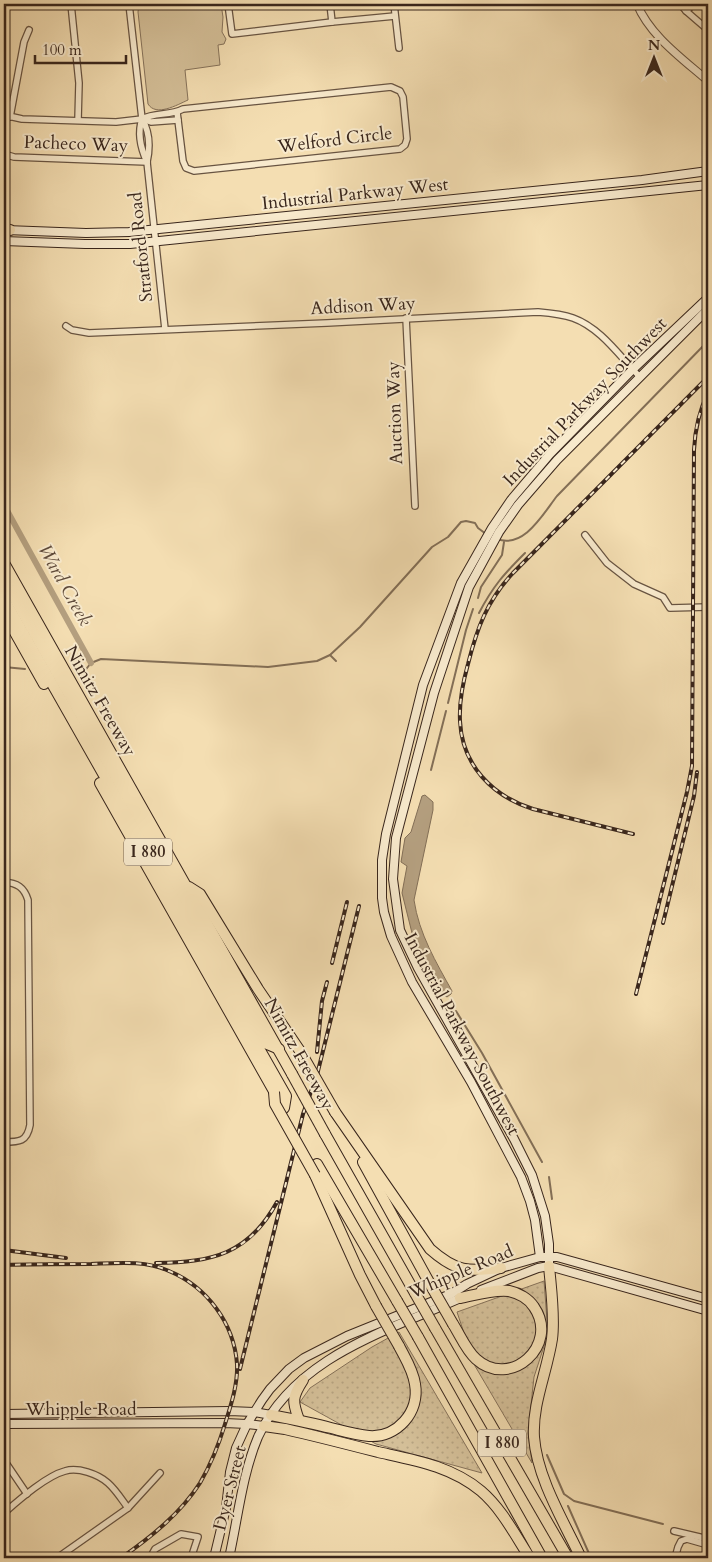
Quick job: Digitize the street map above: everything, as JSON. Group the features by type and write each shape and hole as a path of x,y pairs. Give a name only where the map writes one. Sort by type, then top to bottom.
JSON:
{"highway":[{"name":"Nimitz Freeway","path":"4,563 415,1293 568,1558"},
{"name":"I 880","path":"4,580 267,1044 279,1049"},
{"name":"I 880","path":"4,598 286,1096 284,1108"},
{"name":"I 880","path":"4,613 274,1092 418,1337 542,1558"},
{"path":"186,885 200,894 258,989 300,1051 430,1284 475,1358 481,1363 494,1368 507,1369 520,1365 536,1350 541,1338 541,1325 537,1312 530,1301 517,1293 504,1291 460,1298"},
{"path":"271,1414 369,1436 387,1433 401,1425 411,1412 416,1397 412,1374 399,1346 360,1275 315,1175 275,1104 274,1092"},
{"path":"335,1112 430,1249 454,1267 472,1271 501,1268"},
{"path":"550,1261 552,1335 534,1419 534,1438 542,1474 581,1558"},
{"path":"299,1420 293,1400 303,1380"},
{"path":"264,1426 295,1431 425,1463 450,1472 472,1484 489,1499 504,1516 530,1558"}],"main road":[{"name":"Industrial Parkway West","path":"6,230 107,233 154,230 642,180 708,171"},
{"name":"Industrial Parkway West","path":"4,241 92,244 155,241 708,185"},
{"name":"Industrial Parkway Southwest","path":"550,1261 550,1244 545,1216 532,1175 514,1139 439,1007 400,930 393,879 396,838 434,692 469,587 479,558 511,500 550,454 632,369 708,298"},
{"name":"Industrial Parkway Southwest","path":"540,1257 530,1201 521,1177 471,1082 412,982 391,936 384,912 382,888 382,860 386,834 423,685 461,583 518,505 557,460 708,309"},
{"path":"423,685 434,692"},
{"path":"428,1009 439,1007"},
{"path":"540,1257 708,1311"},
{"name":"Whipple Road","path":"254,1412 280,1378 304,1358 347,1336 451,1294 501,1268 540,1257"},
{"name":"Whipple Road","path":"4,1424 247,1424 264,1426 282,1400 303,1380 325,1363 360,1342 400,1323 538,1268 550,1261 565,1259 708,1299"},
{"name":"Whipple Road","path":"4,1414 254,1412 271,1414"},
{"name":"Dyer Street","path":"214,1558 226,1508 230,1472 236,1448 254,1412"},
{"name":"Dyer Street","path":"229,1558 250,1460 264,1426"}],"street":[{"path":"71,4 79,83 78,120"},
{"name":"Stratford Road","path":"129,4 142,119 146,127 150,151 147,162 165,329"},
{"path":"228,4 232,34 395,16"},
{"path":"330,4 332,22"},
{"path":"394,4 400,48"},
{"path":"637,4 650,26 660,38 708,81"},
{"path":"680,4 708,30"},
{"path":"686,11 694,4"},
{"path":"29,30 24,42 7,116 22,119 116,122 142,119 151,122 178,120"},
{"name":"Welford Circle","path":"142,119 150,115 177,112 183,109 395,87 403,97 407,139 405,145 400,149 194,171 186,168 182,161 177,112"},
{"name":"Pacheco Way","path":"4,154 14,157 147,162"},
{"name":"Addison Way","path":"66,326 72,330 89,333 337,323 538,312 556,313 574,318 590,327 604,338 640,377"},
{"name":"Auction Way","path":"406,318 415,506"},
{"path":"585,534 607,563 634,584 663,597 670,608 708,608"},
{"path":"4,882 16,884 22,888 28,900 30,1125 29,1133 25,1138 19,1141 4,1142"},
{"path":"4,1460 27,1494"},
{"path":"4,1513 27,1494 55,1475 66,1470 89,1472 101,1477 128,1508"},
{"path":"57,1558 128,1508 160,1473"},
{"path":"674,1531 708,1539"},
{"path":"150,1558 155,1549 181,1534 198,1537 191,1558"},
{"path":"675,1558 681,1541 687,1540 708,1545"}],"shaded area":[{"path":"139,4 221,4 223,17 222,32 226,39 224,44 218,45 220,65 185,70 188,100 167,109 156,110 148,104 138,12"},
{"path":"425,795 433,802 433,810 414,900 424,936 452,991 447,997 430,973 431,969 427,966 413,938 410,937 412,933 402,893 407,866 401,862 405,838 411,832 422,796"},
{"path":"544,1281 548,1334 534,1377 528,1433 532,1463 475,1366 457,1312"},
{"path":"399,1332 482,1473 376,1444 300,1402 310,1388 372,1347"}],"waterway":[{"path":"497,539 507,541 516,539 532,528 557,496 708,341"},
{"name":"Ward Creek","path":"4,505 91,663"},
{"path":"77,673 83,673 91,663 101,659 268,667 317,661 330,655 360,627 432,547 448,537 461,522 475,523 486,534"},
{"path":"478,598 481,587 502,555 504,542"},
{"path":"479,613 499,581 525,553"},
{"path":"448,703 473,609"},
{"path":"330,655 336,661"},
{"name":"Ward Creek","path":"4,667 25,669"},
{"path":"431,770 446,711"},
{"path":"456,1011 482,1053 542,1162"},
{"path":"549,1177 552,1199"},
{"path":"547,1455 564,1494 574,1501 663,1524"},
{"path":"568,1506 591,1558"}],"railway":[{"path":"633,834 533,809 518,803 492,787 473,765 462,737 460,707 464,678 479,627 496,594 504,583 708,377"},
{"path":"636,994 692,766 694,450 698,421 708,393"},
{"path":"663,923 694,796 697,772"},
{"path":"332,963 347,902"},
{"path":"240,1369 303,1114 317,1075 359,906"},
{"path":"317,1052 322,1001 327,982"},
{"path":"156,1263 194,1260 227,1252 254,1234 266,1220 277,1202"},
{"path":"4,1250 66,1258"},
{"path":"4,1265 131,1263 160,1268 183,1278 206,1297 216,1308 230,1334 237,1364 235,1387 223,1431 208,1469 192,1494 174,1515 121,1558"}]}
